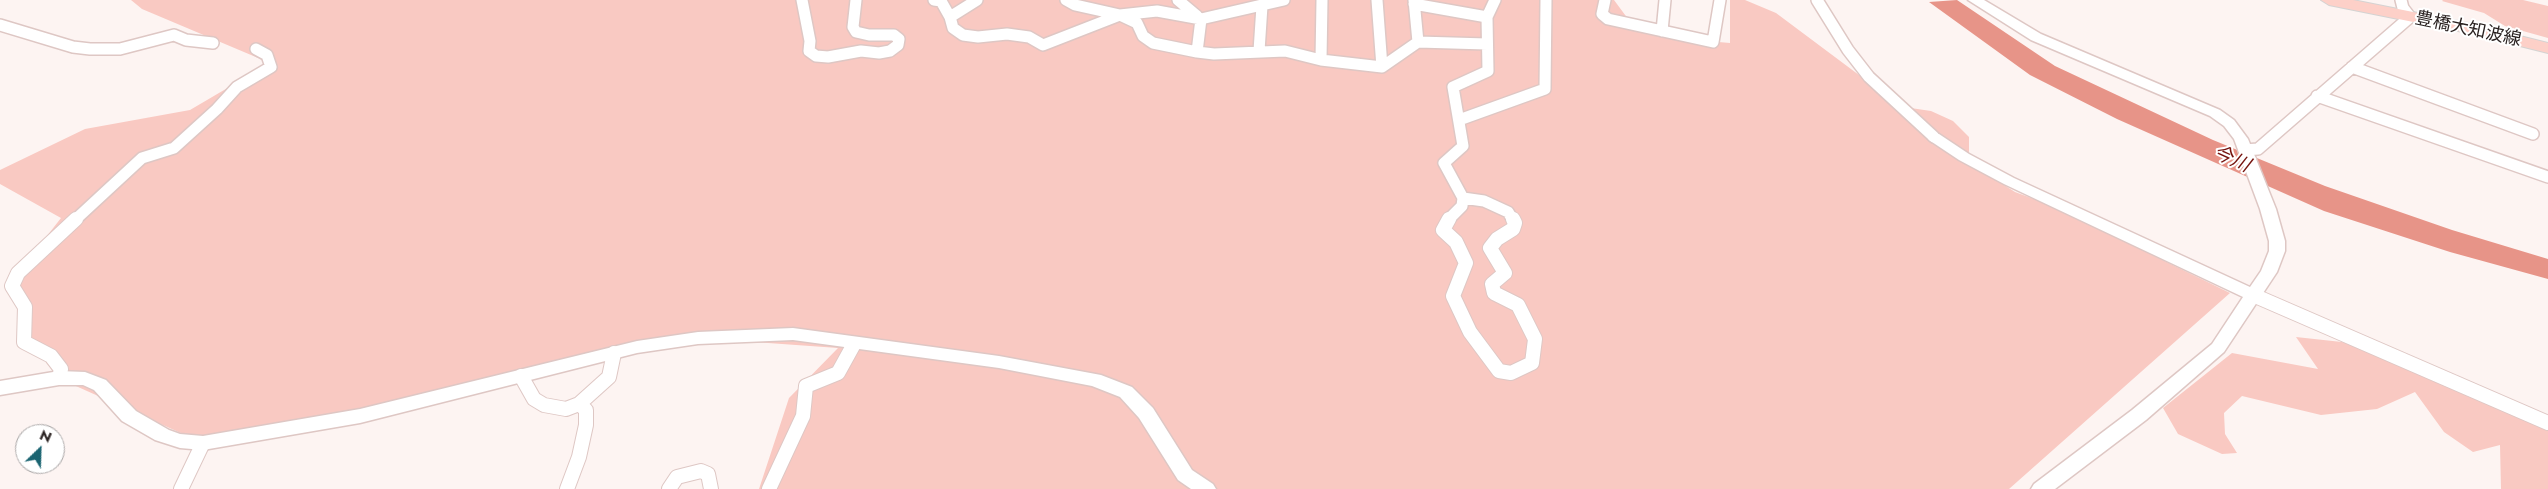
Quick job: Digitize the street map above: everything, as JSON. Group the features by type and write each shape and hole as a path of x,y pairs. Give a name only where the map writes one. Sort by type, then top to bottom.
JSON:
{"main road":[{"name":"豊橋大知波線","path":"2329,0 2468,28 2548,48"}],"street":[{"path":"802,0 810,40 809,51 816,56 828,57 861,51 890,51 898,45 899,39 894,35 883,33 869,35 856,32 853,27 856,0"},
{"path":"934,0 941,1 950,17 953,28 963,35 978,37 1007,34 1029,37 1043,45 1120,15 1157,11 1201,19 1284,0"},
{"path":"950,17 969,7 977,0"},
{"path":"1066,0 1075,5 1120,15 1136,23 1143,36 1152,43 1197,52 1226,55 1259,51 1285,51 1321,60 1382,67 1418,42 1487,44"},
{"path":"1178,0 1201,19"},
{"path":"1321,60 1322,0"},
{"path":"1377,0 1382,67"},
{"path":"1462,198 1484,201 1508,212 1515,223 1513,229 1498,239 1490,248 1505,273 1492,284 1494,293 1518,305 1535,339 1532,363 1511,373 1499,371 1470,332 1453,296 1466,264 1456,242 1443,230 1445,223 1462,206 1462,198 1444,163 1463,146 1453,87 1488,72 1487,17 1495,0"},
{"path":"1459,120 1545,89 1546,0"},
{"path":"1605,0 1602,14 1608,19 1713,42 1720,0"},
{"path":"1662,31 1665,0"},
{"path":"1817,0 1848,50 1869,77 1934,137 1964,158 2009,181 2253,295 2548,423"},
{"path":"1975,0 2036,38 2215,114 2236,130 2258,190 2268,209 2277,241 2277,251 2269,272 2253,295 2245,312 2218,348 2139,416 2041,489"},
{"path":"2244,150 2258,149 2410,17 2403,8 2401,0"},
{"path":"1418,42 1414,2 1487,17"},
{"path":"1259,51 1262,6"},
{"path":"1197,52 1201,19"},
{"path":"0,25 73,48 120,49 174,35 186,40 213,43"},
{"path":"59,378 61,369 52,356 24,342 25,307 12,286 18,273 142,158 174,148 237,87 271,67 271,62 266,55 256,49"},
{"path":"2352,67 2533,134"},
{"path":"2317,96 2548,176"},
{"path":"0,388 59,378 85,379 100,385 129,416 162,435 180,441 203,443 300,428 360,416 435,395 521,376 614,352 698,338 793,334 854,344 999,362 1095,380 1126,392 1146,413 1186,476 1206,489"},
{"path":"770,489 803,416 806,386 838,373 854,344"},
{"path":"521,376 534,399 544,405 566,409 580,404 609,377 614,352"},
{"path":"567,489 579,457 586,425 586,410 580,404"},
{"path":"181,489 203,443"},
{"path":"670,489 677,477 701,471 708,474 711,481 711,489"}],"shaded area":[{"path":"131,0 1614,0 1631,23 1707,41 1730,43 1730,0 1745,0 1776,13 1859,75 1884,99 1897,106 1931,111 1953,121 1969,137 1969,157 1990,176 2015,192 2050,205 2230,293 2009,489 759,489 789,398 838,348 698,338 203,443 58,378 23,332 18,273 61,218 0,184 0,170 85,129 190,110 270,63 142,9"},
{"path":"2443,0 2523,0 2548,6 2548,38 2505,26 2484,13"},
{"path":"2296,337 2360,344 2548,429 2548,489 2501,489 2500,445 2473,452 2444,432 2415,392 2377,409 2321,415 2242,396 2224,413 2225,434 2237,453 2222,454 2178,434 2163,408 2232,353 2318,369"}],"water":[{"name":"今川","path":"1957,0 2055,66 2213,140 2325,186 2452,230 2548,259 2548,279 2450,252 2324,211 2117,119 2030,75 1929,2"}]}
